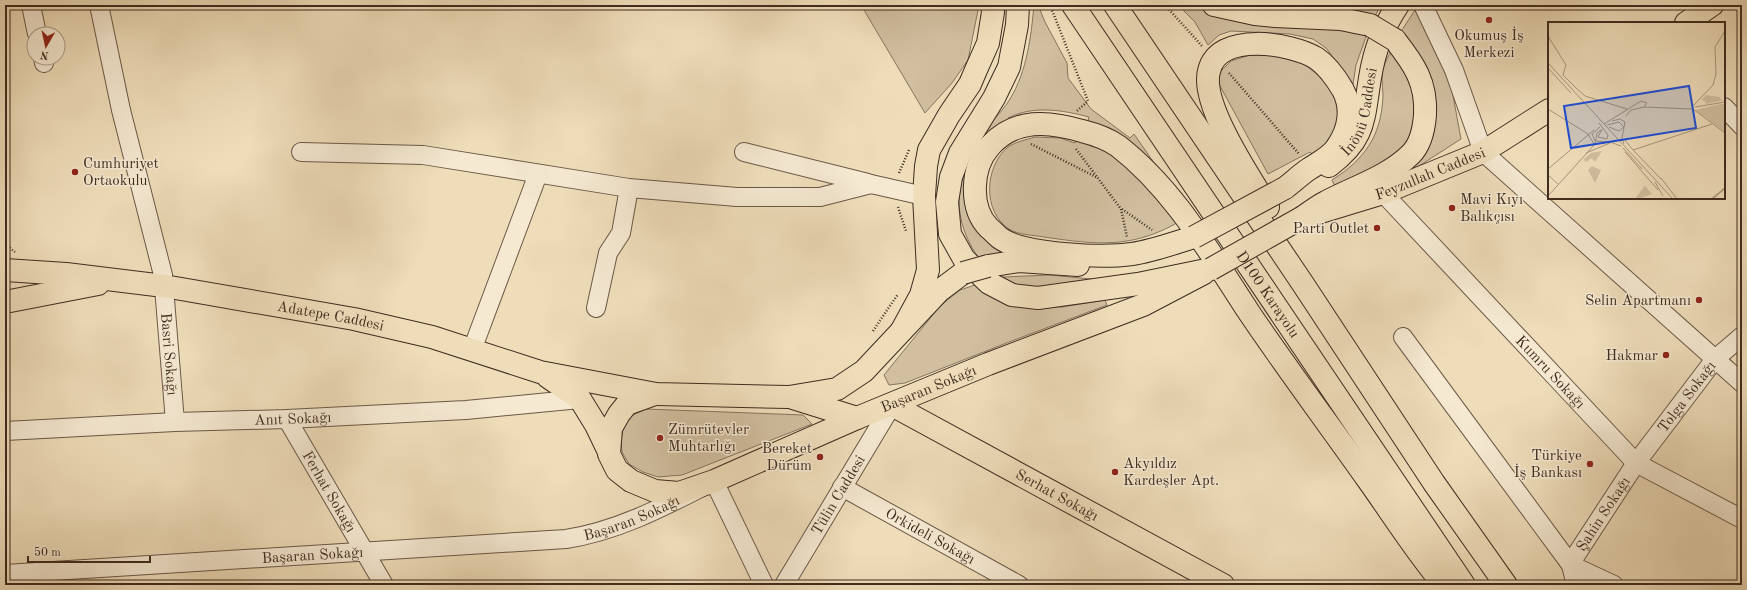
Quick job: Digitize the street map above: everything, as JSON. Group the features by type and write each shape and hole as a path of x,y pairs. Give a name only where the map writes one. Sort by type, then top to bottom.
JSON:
{"main road":[{"path":"920,148 949,115 970,84 988,43 993,12 992,5"},
{"path":"920,148 983,91 1001,62 1007,40 1011,5"},
{"path":"1018,5 1017,25 1009,66 994,98 960,153 951,177 947,202 950,234 964,259 989,283 1012,294 1038,298 1138,284 1211,269"},
{"name":"D100 Karayolu","path":"1072,5 1464,585"},
{"path":"1116,5 1434,483 1506,585"},
{"path":"1214,5 1254,14 1341,19 1370,25 1395,40 1413,62 1422,85 1425,98 1425,116 1423,132 1412,154 1394,168 1324,202 1303,217"},
{"name":"İnönü Caddesi","path":"1285,188 1325,169 1341,157 1354,142 1366,112 1375,53 1387,21 1398,5"},
{"path":"1687,22 1712,5"},
{"path":"609,454 611,428 627,404 656,394 789,397 836,389 864,371 939,291 963,273 988,266 1019,261 1080,265 1133,261 1168,252 1194,237 1285,188 1336,148 1346,132 1348,120 1348,108 1345,94 1330,70 1317,59 1293,48 1270,44 1256,44 1226,50 1215,58 1209,71 1208,85 1210,97 1236,154 1271,213 1303,284"},
{"name":"Feyzullah Caddesi","path":"1303,217 1329,211 1383,193 1483,152 1548,111"},
{"path":"1194,237 1132,254 1080,256 1029,249 1001,240 983,221 976,198 976,176 982,155 996,139 1015,128 1029,124 1045,123 1070,127 1094,134 1116,144 1140,164 1173,200 1267,339 1444,585"},
{"path":"902,330 921,295 928,270 924,196 926,166 920,148"},
{"name":"Başaran Sokağı","path":"714,481 857,418 892,405 988,364 1144,306 1303,217"},
{"name":"Adatepe Caddesi","path":"5,297 9,288 9,282 5,270 164,286 391,327 472,350 540,372 656,394"},
{"name":"Adatepe Caddesi","path":"5,302 115,280"},
{"name":"Adatepe Caddesi","path":"540,372 580,399 596,425 617,470 631,481 655,491 679,493 714,481"},
{"path":"789,397 857,418"},
{"name":"Serhat Sokağı","path":"892,405 1223,585"}],"street":[{"path":"31,5 35,26"},
{"name":"Basri Sokağı","path":"100,5 121,110 161,264 175,422"},
{"path":"1423,5 1454,70 1483,152 1742,383"},
{"path":"1725,108 1742,126"},
{"path":"301,152 423,155 629,188 737,197 820,197 871,184"},
{"path":"744,152 924,196"},
{"path":"472,350 538,174"},
{"path":"596,308 608,253 620,232 629,188"},
{"name":"Kumru Sokağı","path":"1383,193 1636,463 1742,519"},
{"name":"Tolga Sokağı","path":"1636,463 1715,359 1742,336"},
{"path":"1403,338 1571,565"},
{"name":"Anıt Sokağı","path":"5,431 175,422 287,419 466,410 580,399"},
{"name":"Tülin Caddesi","path":"784,585 892,405"},
{"name":"Ferhat Sokağı","path":"287,419 384,585"},
{"name":"Şahin Sokağı","path":"1576,585 1571,565 1590,532 1636,463"},
{"path":"714,481 764,585"},
{"name":"Başaran Sokağı","path":"5,574 566,540 583,537 651,513 714,481"},
{"name":"Orkideli Sokağı","path":"842,487 1019,585"},
{"name":"Şahin Sokağı","path":"1571,565 1614,585"}],"path":[{"path":"1050,5 1088,101 1073,114"},
{"path":"1165,5 1202,46"},
{"path":"1226,68 1300,154"},
{"path":"1028,142 1100,179"},
{"path":"1073,144 1121,209 1158,234"},
{"path":"906,232 897,205 896,182 920,148"},
{"path":"1121,209 1129,243"},
{"path":"872,333 902,288"}],"shaded area":[{"path":"861,5 979,5 968,60 952,83 925,113"},
{"path":"1034,5 1038,5 1045,22 1067,63 1068,78 1091,109 1130,138 1134,134 1159,170 1098,125 1088,121 1089,117 1069,112 1038,110 1028,111 1008,118 1009,121 994,130 979,231 989,243 1010,254 978,257 968,240 962,223 959,206 960,190 970,157 979,141 1008,102 1016,88 1030,41"},
{"path":"1178,5 1198,5 1214,12 1367,34 1356,65 1353,84 1326,48 1313,39 1290,34 1231,31 1219,35 1208,45 1195,22"},
{"path":"1266,5 1381,5 1374,18 1351,10 1289,8"},
{"path":"1415,10 1433,40 1450,79 1461,139 1397,180 1424,155 1433,136 1435,107 1400,33"},
{"path":"1392,49 1401,59 1416,101 1412,138 1397,157 1336,189 1332,180 1354,164 1362,155 1375,135 1382,111 1383,69"},
{"path":"1250,55 1282,57 1301,62 1318,75 1333,93 1341,111 1341,120 1337,131 1330,141 1314,157 1310,152 1268,174 1216,76 1231,61"},
{"path":"1035,137 1060,138 1075,143 1077,138 1124,161 1182,220 1148,236 1131,240 1099,243 1021,234 1009,229 1000,221 994,211 991,200 991,177 994,166 1007,148"},
{"path":"1050,275 1101,280 1036,288 1016,286 1003,277"},
{"path":"978,284 1037,307 1062,307 1105,300 1107,305 905,383 889,385 884,375 940,306 960,290"},
{"path":"646,409 803,415 812,424 682,475 658,477 643,472 629,464 622,452 621,442 623,429 631,416"}],"place":[{"name":"Okumuş İş Merkezi","path":"1489,20"},
{"name":"Cumhuriyet Ortaokulu","path":"75,172"},
{"name":"Mavi Kıyı Balıkçısı","path":"1452,208"},
{"name":"Parti Outlet","path":"1377,228"},
{"name":"Selin Apartmanı","path":"1699,300"},
{"name":"Hakmar","path":"1666,355"},
{"name":"Zümrütevler Muhtarlığı","path":"660,438"},
{"name":"Bereket Dürüm","path":"820,457"},
{"name":"Türkiye İş Bankası","path":"1590,464"},
{"name":"Akyıldız Kardeşler Apt.","path":"1115,472"}]}
